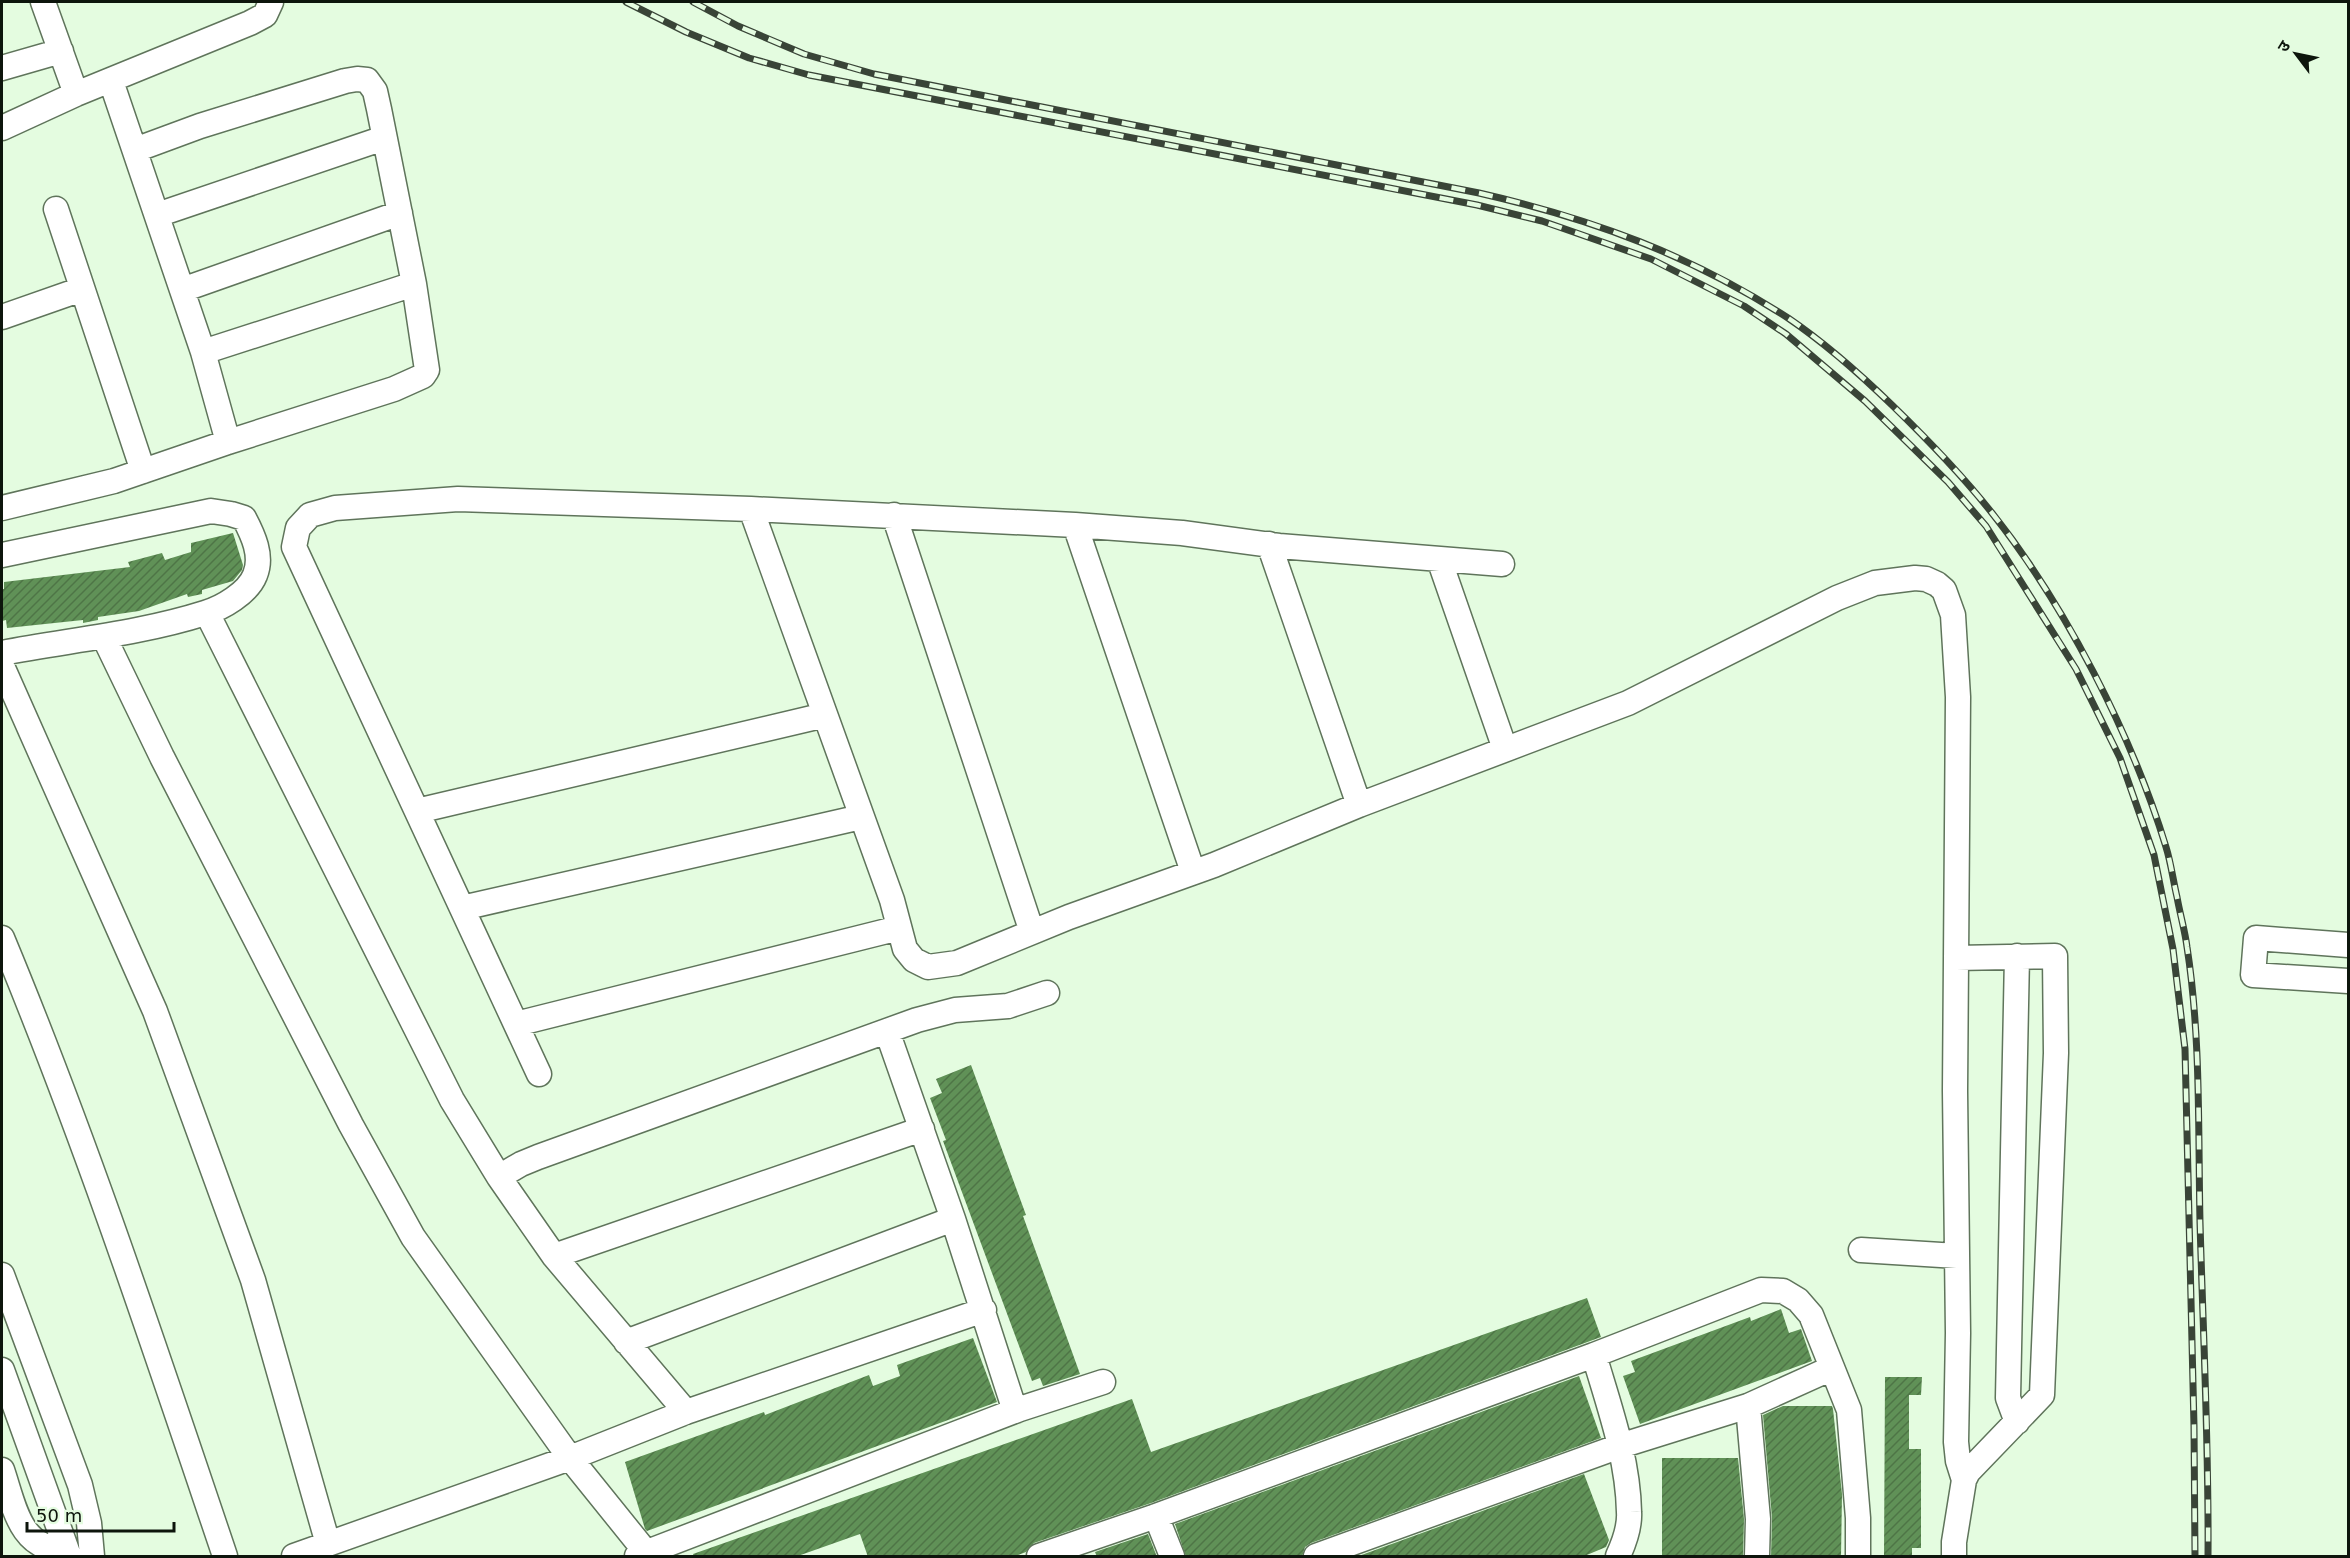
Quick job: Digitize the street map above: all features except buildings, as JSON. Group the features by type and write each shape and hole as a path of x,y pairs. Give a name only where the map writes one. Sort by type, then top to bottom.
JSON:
{"street":[{"path":"43,2 76,94"},
{"path":"2,128 76,94 250,23 265,15 272,2"},
{"path":"2,68 61,51"},
{"path":"2,508 114,481 394,389 423,376 428,370 414,284 375,91 367,80 357,79 201,126 135,150"},
{"path":"111,81 203,352 228,442"},
{"path":"157,215 384,138"},
{"path":"56,209 143,471"},
{"path":"182,290 399,213"},
{"path":"203,352 414,284"},
{"path":"2,317 82,289"},
{"path":"539,1074 294,547 298,528 310,515 335,508 458,499 751,508 1171,532 1269,544 1502,564"},
{"path":"751,508 892,900 905,949 914,960 928,967 957,963 1032,932 1298,832 1359,805 1628,703 1837,598 1875,583 1915,578 1926,579 1944,590 1953,615 1956,649 1958,754 1956,1442 1958,1461 1964,1480"},
{"path":"2,555 211,511 244,518 254,537 258,559 255,576 245,590 207,613 104,637 2,653"},
{"path":"894,515 1032,932"},
{"path":"1076,525 1193,872"},
{"path":"1269,544 1359,805"},
{"path":"1439,559 1505,749"},
{"path":"207,613 452,1100 499,1178 554,1256 686,1412"},
{"path":"104,637 162,757 351,1125 413,1238 570,1458 644,1555 1015,1411 1103,1382"},
{"path":"2,666 155,1011 253,1280 328,1544"},
{"path":"417,811 825,715"},
{"path":"462,908 861,817"},
{"path":"516,1024 899,928"},
{"path":"2,938 130,1274 225,1557"},
{"path":"2349,945 2256,938 2253,975 2349,981"},
{"path":"2017,956 2008,1398 2017,1422"},
{"path":"1954,1557 1954,1542 1964,1480 1968,1472 2042,1395 2056,1053 2055,956 1956,958"},
{"path":"499,1178 521,1164 538,1157 887,1030 955,1010 1008,1006 1047,993"},
{"path":"887,1030 984,1310 1015,1411"},
{"path":"554,1256 922,1129"},
{"path":"626,1342 953,1219"},
{"path":"1861,1250 1957,1256"},
{"path":"2,1275 80,1485 89,1523 83,1555"},
{"path":"1039,1557 1594,1355 1733,1299 1761,1290 1771,1290 1783,1292 1798,1300 1810,1315 1849,1410 1858,1518 1858,1557"},
{"path":"294,1557 570,1458 686,1412 984,1310"},
{"path":"1594,1355 1620,1446 1629,1513 1626,1534 1618,1557"},
{"path":"1316,1557 1620,1446 1749,1406 1832,1368"},
{"path":"2,1370 83,1555"},
{"path":"1749,1406 1758,1519 1757,1557"},
{"path":"2,1470 22,1527 29,1537 54,1550 83,1555"},
{"path":"1156,1516 1172,1557"}],"railway":[{"path":"626,2 686,32 749,58 809,75 1477,205 1542,221 1651,259 1744,306 1786,334 1865,401 1948,482 1986,526 2076,669 2120,758 2154,855 2173,949 2185,1049 2195,1556"},
{"path":"693,2 738,26 804,54 874,74 1479,193 1601,227 1714,276 1788,318 1855,371 1932,445 1969,485 2019,549 2070,630 2094,672 2135,760 2168,853 2186,941 2197,1050 2208,1556"}]}
